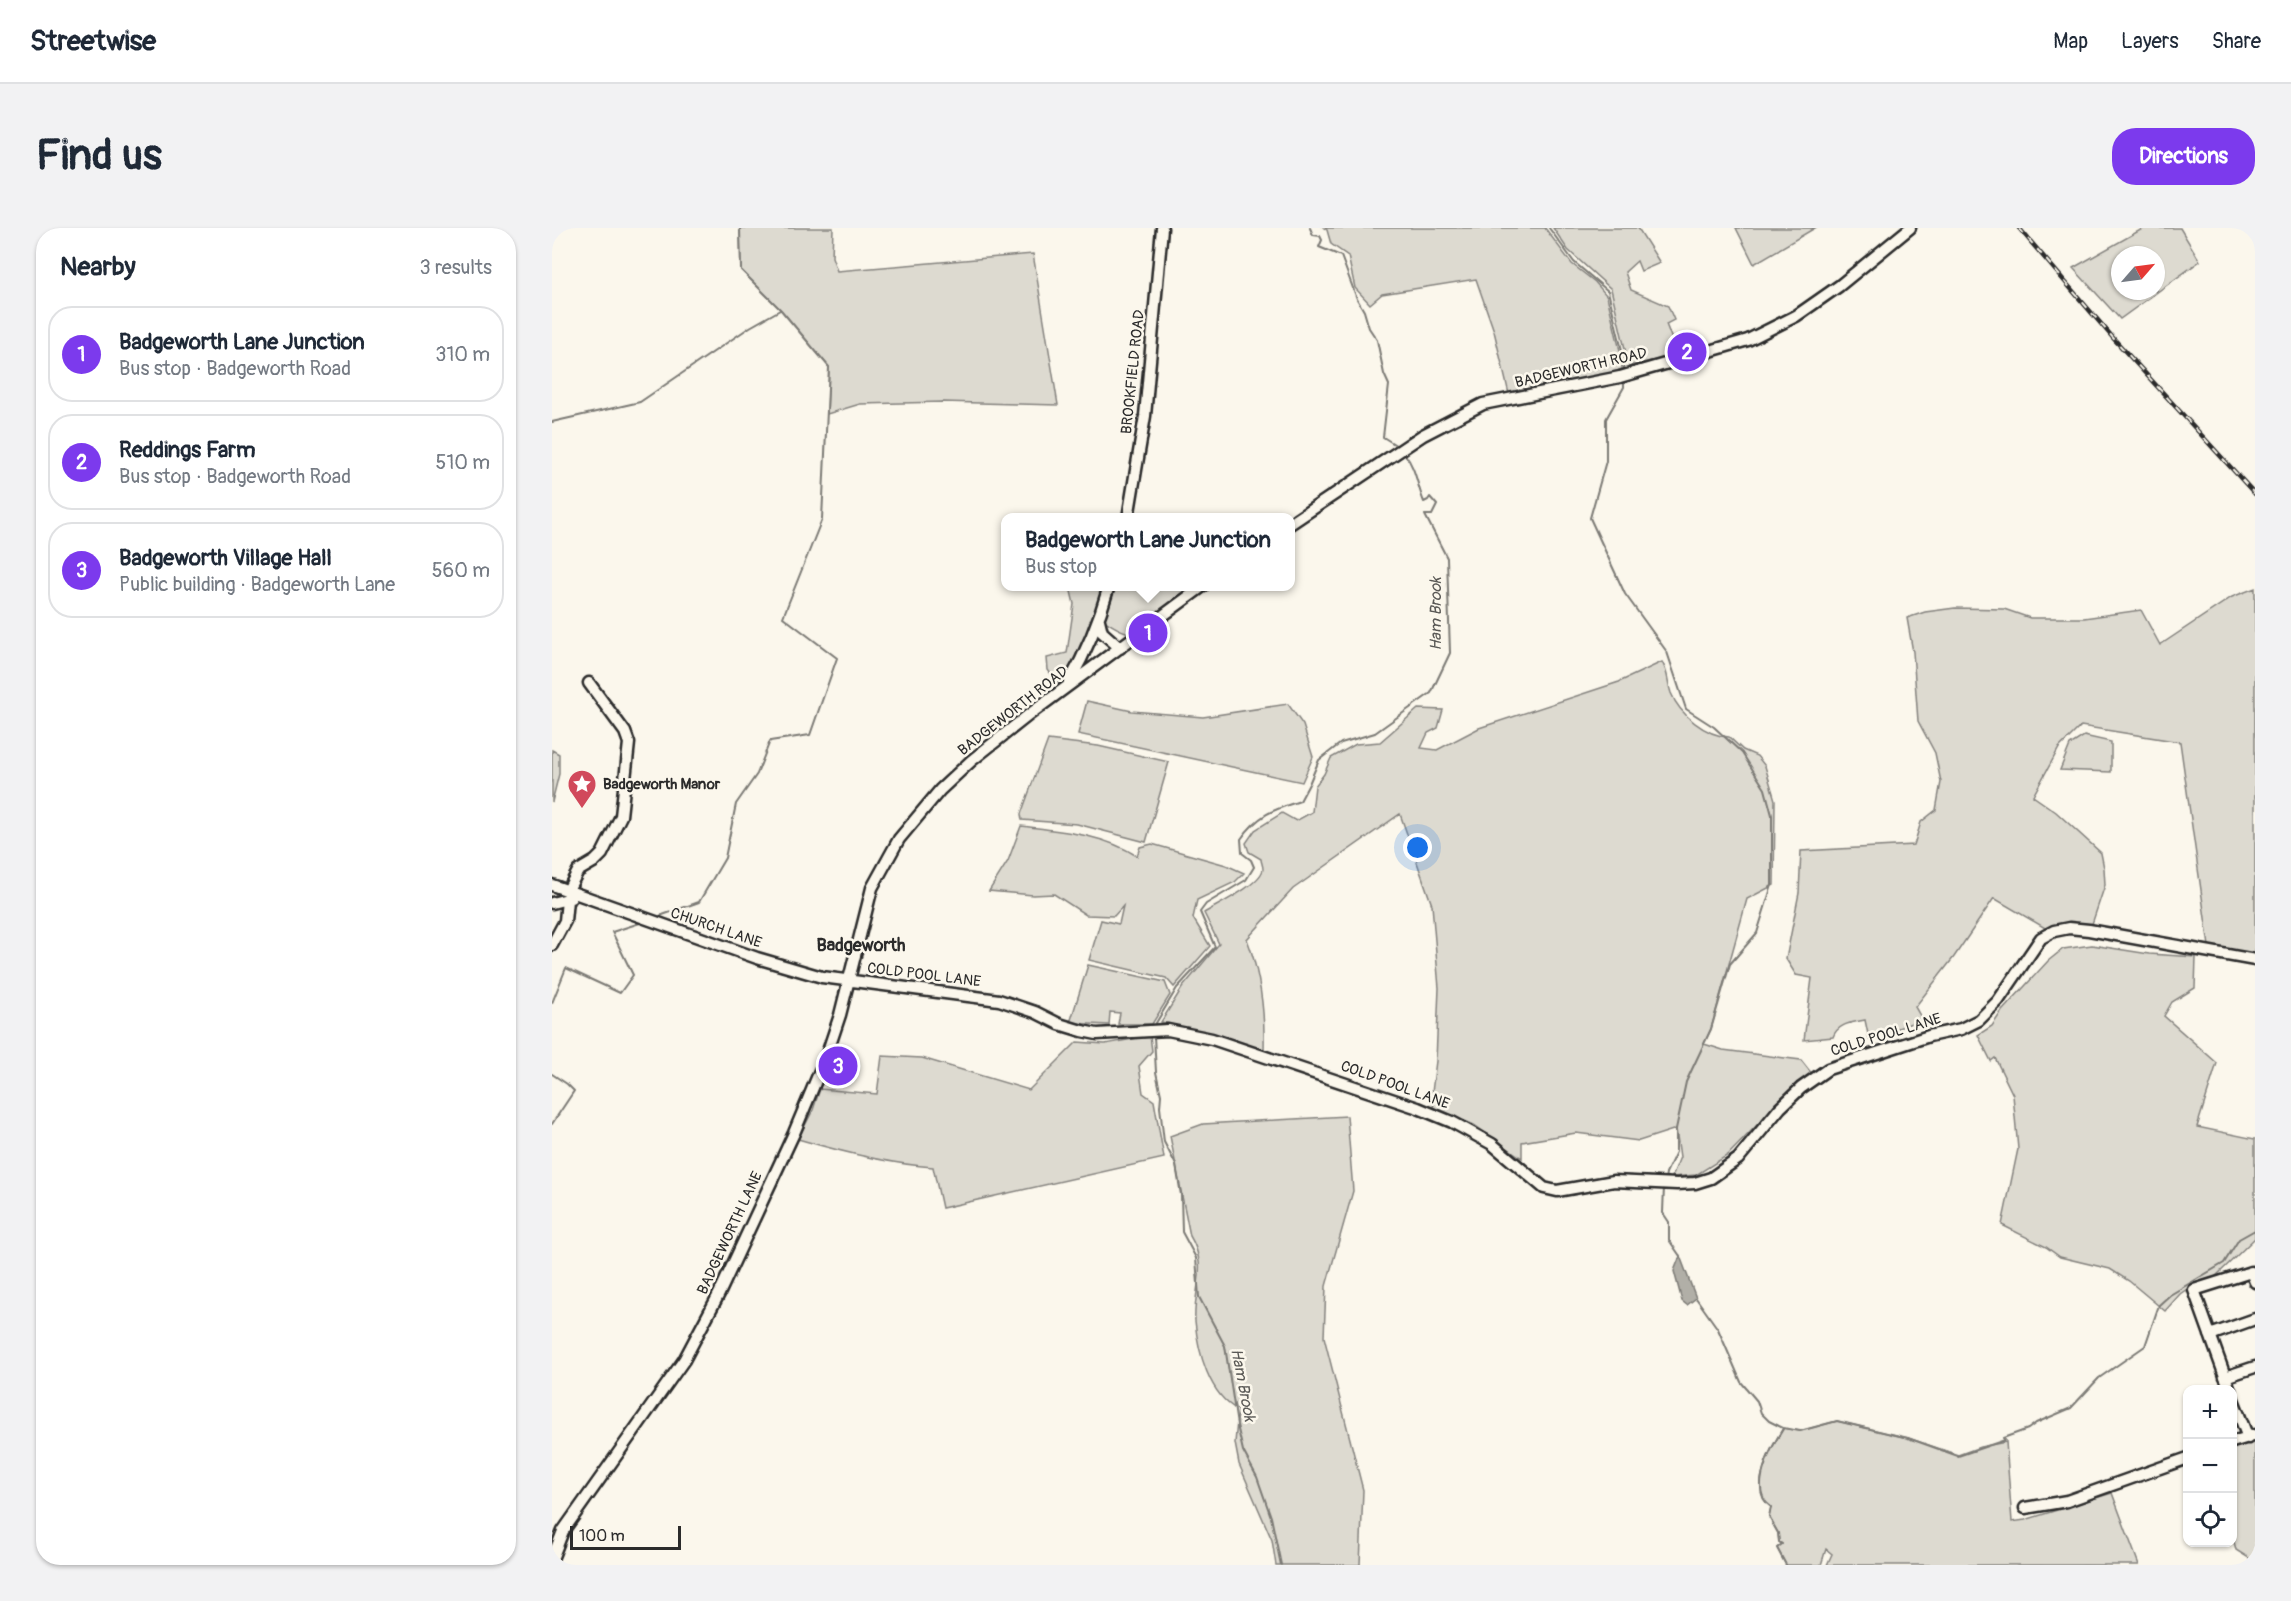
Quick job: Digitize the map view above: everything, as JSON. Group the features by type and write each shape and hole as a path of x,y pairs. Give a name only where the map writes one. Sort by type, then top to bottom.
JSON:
{"street":[{"name":"BROOKFIELD ROAD","path":"1129,513 1145,416 1162,228"},
{"name":"BADGEWORTH ROAD","path":"1295,521 1423,435 1483,404 1620,377 1748,340 1796,316 1839,286 1910,228"},
{"path":"1065,688 1086,653 1108,591"},
{"name":"BADGEWORTH ROAD","path":"873,888 899,839 940,790 1000,737 1196,591"},
{"path":"1099,620 1102,632 1120,648"},
{"path":"1086,653 1091,665 1099,663"},
{"path":"552,945 565,921 578,871 602,854 621,816 629,743 626,732 589,683"},
{"name":"CHURCH LANE","path":"552,885 570,895 757,958 822,977 849,981"},
{"name":"BADGEWORTH LANE","path":"552,1559 563,1531 684,1360 719,1294 794,1133 827,1054 873,888"},
{"path":"552,903 570,895"},
{"name":"COLD POOL LANE","path":"849,981 999,1000 1082,1031 1097,1034 1168,1030 1212,1039 1418,1107 1492,1144 1544,1188 1557,1191 1614,1181 1677,1184 1695,1183 1711,1178 1738,1159 1780,1108 1801,1088 1828,1069 1929,1036 1960,1029 1979,1020 1998,1001 2041,938 2054,931 2069,928 2089,930 2255,960"},
{"path":"2228,1385 2194,1290 2251,1272 2255,1282"},
{"path":"2210,1335 2255,1319"},
{"path":"2225,1377 2255,1367"},
{"path":"2237,1408 2251,1437"},
{"path":"2025,1508 2067,1501 2183,1459"}],"shaded area":[{"path":"740,228 833,228 832,257 837,271 1033,254 1058,405 943,402 860,404 827,414 829,367 781,310 741,270"},
{"path":"1324,228 1545,228 1572,264 1595,282 1607,296 1622,359 1622,369 1602,376 1509,394 1494,331 1476,279 1382,294 1370,304 1355,288 1348,256 1331,244 1327,230"},
{"path":"1553,228 1638,228 1660,263 1641,271 1637,261 1625,272 1631,290 1668,306 1674,320 1666,324 1678,355 1629,366 1611,289 1568,250"},
{"path":"1736,228 1815,228 1754,264"},
{"path":"2144,228 2180,228 2200,261 2165,286 2165,246 2112,246"},
{"path":"2111,247 2111,300 2146,300 2120,319 2073,268"},
{"path":"2255,588 2255,955 2209,946 2180,742 2081,726 2059,748 2033,796 2056,812 2101,853 2105,885 2092,924 2068,922 2045,928 1994,898 1954,957 1915,1007 1922,1019 1869,1039 1865,1020 1842,1026 1833,1037 1804,1040 1812,978 1796,975 1786,959 1799,893 1801,851 1914,845 1921,822 1936,810 1941,782 1935,753 1918,721 1913,652 1907,618 1925,612 1955,608 2004,609 2030,618 2084,618 2141,610 2160,645 2232,597"},
{"path":"1071,591 1187,591 1140,628 1132,631 1126,632 1119,629 1097,616 1069,672 1059,685 1048,670 1047,658 1067,653 1074,604"},
{"path":"1662,662 1671,693 1681,709 1703,728 1720,736 1729,737 1743,750 1757,756 1765,766 1775,800 1774,885 1747,899 1711,1029 1704,1044 1723,1050 1801,1060 1812,1074 1786,1095 1728,1155 1696,1175 1672,1177 1680,1157 1676,1129 1639,1141 1576,1133 1522,1142 1522,1158 1474,1125 1435,1108 1431,1100 1436,1061 1439,988 1432,905 1400,814 1293,889 1247,939 1256,966 1261,994 1264,1050 1161,1022 1182,988 1219,944 1204,913 1247,887 1255,881 1263,869 1261,859 1249,852 1246,843 1255,830 1282,813 1296,821 1312,812 1315,786 1324,774 1331,758 1356,744 1380,742 1418,709 1443,710 1438,728 1428,733 1421,748 1437,750 1479,728 1619,682"},
{"path":"1087,701 1132,711 1203,717 1288,704 1303,725 1313,757 1302,782 1078,734"},
{"path":"2084,736 2111,742 2111,772 2060,770 2070,745"},
{"path":"1048,740 1098,746 1169,762 1146,842 1077,824 1022,820 1021,814"},
{"path":"552,750 559,754 559,774 552,802"},
{"path":"1021,826 1096,838 1137,856 1140,847 1152,844 1226,865 1244,873 1235,882 1197,900 1193,918 1210,946 1174,987 1166,978 1089,960 1101,920 1119,924 1123,906 1114,916 1086,915 1054,894 1033,895 989,891 1008,861"},
{"path":"2092,945 2149,954 2196,957 2195,988 2172,1002 2164,1016 2217,1063 2197,1127 2255,1139 2255,1238 2213,1279 2190,1287 2180,1294 2165,1311 2129,1281 2110,1269 2060,1257 2046,1247 2002,1225 2018,1149 2013,1095 1995,1058 1991,1061 1978,1035 1992,1026 2002,1011 2048,961 2063,949"},
{"path":"1088,965 1165,982 1170,995 1152,1024 1118,1024 1120,1013 1110,1012 1109,1025 1070,1023"},
{"path":"1150,1036 1152,1051 1139,1066 1143,1093 1154,1101 1164,1158 942,1208 933,1167 865,1157 798,1139 813,1110 820,1089 877,1094 882,1056 922,1058 1029,1090 1077,1042 1105,1044"},
{"path":"1347,1116 1353,1191 1326,1286 1324,1337 1363,1490 1360,1565 1276,1565 1272,1540 1239,1464 1235,1443 1238,1410 1219,1394 1202,1359 1195,1321 1199,1258 1190,1236 1170,1136 1203,1124"},
{"path":"1680,1256 1696,1298 1687,1305 1682,1301 1674,1271"},
{"path":"1837,1421 1908,1438 1958,1455 1980,1447 2006,1442 2012,1522 2112,1493 2139,1565 1827,1565 1832,1554 1826,1549 1821,1565 1786,1565 1777,1548 1782,1544 1779,1542 1778,1533 1769,1517 1771,1507 1764,1499 1761,1490 1761,1479 1768,1456 1783,1428 1800,1431"},
{"path":"2255,1441 2255,1562 2236,1550 2235,1547 2237,1446"}],"waterway":[{"path":"654,918 699,902 725,858 736,804 757,774 770,741 810,735 837,658 783,617 822,519 829,367 781,310 741,270 740,228"},
{"name":"Ham Brook","path":"1310,228 1313,235 1320,236 1322,240 1319,247 1341,256 1369,328 1377,340 1384,374 1389,385 1383,437 1399,447"},
{"path":"1549,228 1574,262 1608,291 1624,359 1624,371"},
{"path":"552,422 640,402 750,327 780,310"},
{"path":"1624,380 1624,387 1606,419 1606,461 1590,518 1625,594 1667,652 1686,709 1714,727 1742,753 1765,789 1772,815 1772,885 1757,933 1730,964 1711,1029 1686,1082 1676,1129 1676,1152 1665,1180"},
{"name":"Ham Brook","path":"1156,1023 1177,988 1215,947 1200,912 1206,904 1246,880 1254,867 1251,860 1242,853 1241,839 1247,831 1266,814 1300,801 1319,760 1341,743 1375,733 1431,693 1450,653 1447,558 1425,515 1432,515 1437,505 1430,497 1424,502 1414,471 1404,453"},
{"path":"552,1003 566,968 620,993 633,975 612,932 643,922"},
{"name":"Ham Brook","path":"1154,1036 1164,1142 1176,1165 1181,1195 1182,1232 1196,1258 1199,1297 1225,1346 1243,1451 1257,1477 1271,1517 1281,1565"},
{"path":"552,1074 574,1091 552,1124"},
{"path":"1664,1186 1663,1213 1669,1222 1669,1240 1680,1256"},
{"path":"1696,1298 1718,1329 1741,1382 1757,1401 1761,1413 1769,1421 1783,1428 1800,1431 1837,1421 1908,1438 1958,1456 2005,1440 2003,1438 2028,1429 2036,1423 2071,1408 2099,1378 2145,1346 2159,1305 2170,1295 2224,1263 2239,1239 2255,1230"},
{"path":"1783,1429 1764,1468 1761,1490 1764,1500 1771,1507 1769,1517 1778,1533 1779,1542 1782,1544 1777,1548 1786,1565"}],"railway":[{"path":"2019,228 2114,339 2255,494"}],"place":[{"name":"Reddings Farm","path":"1687,352"},
{"name":"Badgeworth Lane Junction","path":"1148,633"},
{"name":"Badgeworth Manor","path":"582,810"},
{"name":"Badgeworth Village Hall","path":"838,1066"}],"district":[{"name":"Badgeworth","path":"861,945"}]}
